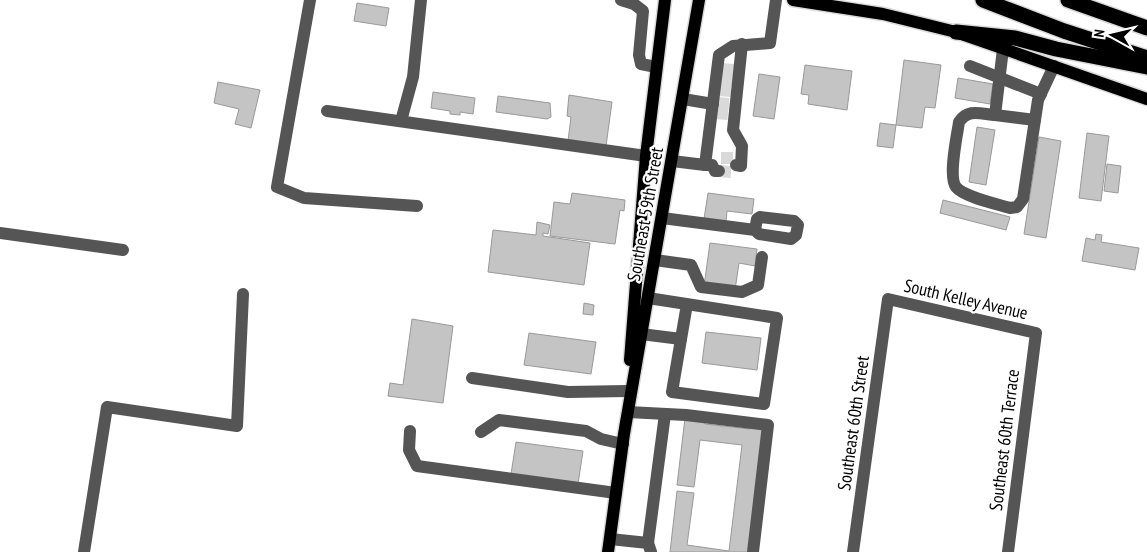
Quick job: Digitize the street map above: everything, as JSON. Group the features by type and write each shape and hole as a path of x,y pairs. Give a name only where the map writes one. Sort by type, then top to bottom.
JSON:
{"highway":[{"path":"983,0 1064,31 1147,58"},
{"path":"1068,0 1147,28"},
{"path":"956,32 1015,38 1056,49 1147,67"}],"main road":[{"name":"Southeast 59th Street","path":"608,552 623,439 646,156 665,0"},
{"name":"Southeast 59th Street","path":"623,439 699,0"},
{"path":"793,0 883,14 956,32 1147,99"}],"street":[{"path":"310,0 277,187 304,198 417,206"},
{"path":"401,121 413,76 422,0"},
{"path":"621,0 634,4 643,11 639,56 641,64 656,67"},
{"path":"672,161 741,166 742,146 733,130 719,55 733,46 770,43 776,0"},
{"path":"723,165 725,92 742,44"},
{"path":"995,116 1003,49"},
{"path":"970,66 1041,94"},
{"path":"1035,120 969,112 963,116 959,122 952,178 956,187 964,193 1010,208 1017,207 1023,199 1035,120 1041,94 1054,66"},
{"path":"683,99 725,92"},
{"path":"327,110 646,156"},
{"path":"662,218 755,230"},
{"path":"0,233 123,250"},
{"path":"654,260 691,265 701,287 742,292 758,286 762,257"},
{"path":"84,552 107,407 236,426 242,294"},
{"path":"648,298 687,304 777,318 764,404 672,392 687,304"},
{"name":"South Kelley Avenue","path":"888,299 1036,334"},
{"name":"Southeast 60th Street","path":"853,552 888,299"},
{"path":"641,334 681,339"},
{"name":"Southeast 60th Terrace","path":"1008,552 1036,334"},
{"path":"472,378 568,392 627,391"},
{"path":"628,412 768,425 753,552"},
{"path":"610,539 649,548 665,414"},
{"path":"481,432 499,420 586,431 601,439 623,439"},
{"path":"410,431 410,450 417,466 616,493"}],"building":[{"path":"357,3 389,8 386,26 354,21"},
{"path":"904,60 941,65 935,108 925,107 922,128 896,125"},
{"path":"805,65 852,71 847,110 808,104 809,95 801,94"},
{"path":"759,74 780,77 774,119 753,116"},
{"path":"958,78 993,84 990,104 955,98"},
{"path":"218,82 260,90 251,128 235,124 239,109 214,103"},
{"path":"433,92 475,98 473,114 460,112 460,115 450,114 450,111 431,108"},
{"path":"569,95 612,102 606,146 568,141 571,117 567,116"},
{"path":"498,96 550,103 551,117 547,119 496,112"},
{"path":"880,123 896,125 893,148 877,146"},
{"path":"977,127 995,130 986,185 969,182"},
{"path":"1087,133 1109,136 1101,201 1079,198"},
{"path":"1039,137 1061,141 1046,238 1024,234"},
{"path":"1107,164 1121,166 1118,193 1104,191"},
{"path":"572,193 625,200 624,211 620,210 615,244 550,236 554,202 570,204"},
{"path":"708,193 754,199 752,214 727,211 726,222 704,219"},
{"path":"943,200 1010,217 1006,230 940,213"},
{"path":"537,222 550,225 548,234 543,233 543,236 590,243 584,285 488,272 493,230 536,235"},
{"path":"1096,234 1102,235 1101,242 1139,248 1135,270 1082,261 1086,238 1095,240"},
{"path":"710,243 757,249 755,266 739,263 735,290 704,286"},
{"path":"584,303 594,305 593,315 583,314"},
{"path":"412,319 453,326 443,403 388,396 390,383 403,385"},
{"path":"706,332 761,338 757,370 702,363"},
{"path":"529,333 596,342 591,374 524,365"},
{"path":"685,418 705,420 705,424 750,429 750,424 765,426 750,552 670,552 677,491 694,493 687,545 729,551 742,445 700,440 694,487 677,485"},
{"path":"516,442 583,451 578,484 511,474"}],"tunnel":[{"path":"722,69 734,70"},
{"path":"721,79 733,80"},
{"path":"719,90 731,91"},
{"path":"717,103 730,104"},
{"path":"716,113 728,114"},
{"path":"721,158 734,158"},
{"path":"719,171 732,172"}]}
